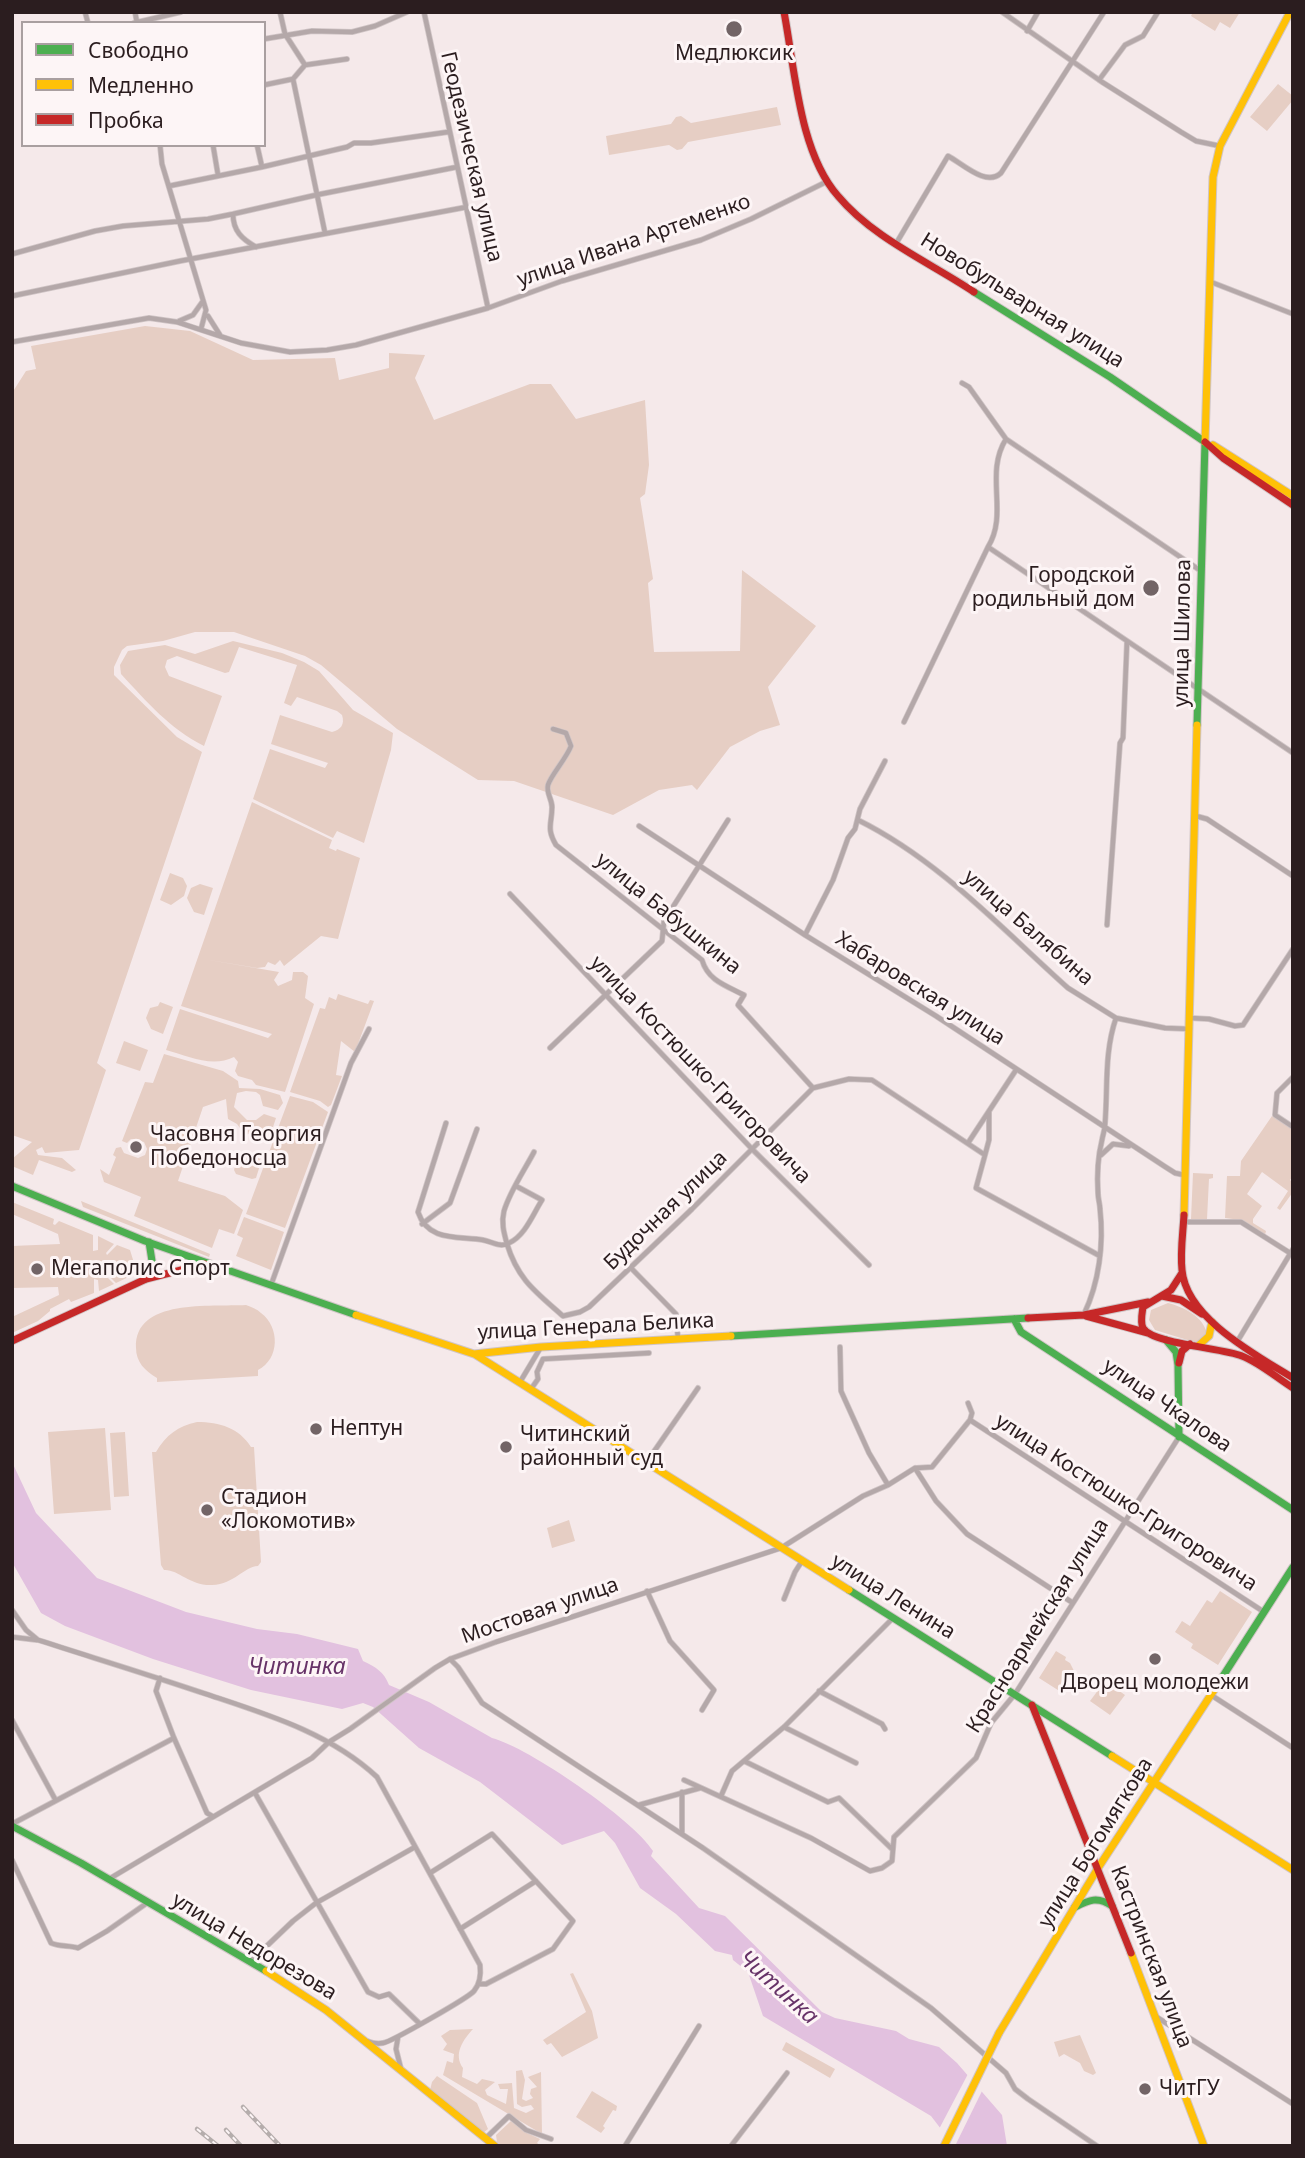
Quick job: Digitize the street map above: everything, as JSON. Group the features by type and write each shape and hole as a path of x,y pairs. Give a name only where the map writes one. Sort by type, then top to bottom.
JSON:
{"main road":[{"name":"Новобульварная улица","path":"784,12 806,125 821,172 848,208 1112,379 1293,505"},
{"name":"улица Шилова","path":"1182,1272 1213,177 1220,146 1290,12"},
{"name":"Новобульварная улица","path":"1205,442 1293,496"},
{"name":"улица Генерала Белика","path":"12,1186 207,1264 474,1354 541,1347 1084,1315"},
{"path":"146,1279 154,1258 149,1242"},
{"path":"12,1341 146,1279 207,1264"},
{"path":"1084,1315 1147,1302 1162,1296 1171,1290 1182,1272"},
{"path":"1182,1272 1187,1290 1212,1322"},
{"path":"1162,1296 1181,1300 1237,1342 1293,1378"},
{"path":"1147,1302 1141,1318 1143,1328 1148,1334"},
{"path":"1084,1315 1166,1340 1242,1356 1293,1388"},
{"name":"улица Чкалова","path":"1014,1320 1021,1332 1293,1510"},
{"path":"1199,1346 1209,1336 1212,1322"},
{"path":"1166,1340 1176,1352 1178,1365 1180,1437"},
{"path":"1178,1365 1182,1351 1190,1344"},
{"name":"улица Ленина","path":"474,1354 1293,1870"},
{"name":"улица Богомягкова","path":"944,2146 999,2033 1073,1908 1293,1567"},
{"name":"Кастринская улица","path":"1031,1703 1114,1907 1204,2146"},
{"name":"улица Недорезова","path":"12,1825 250,1962 326,2010 495,2146"},
{"path":"1073,1908 1098,1898 1114,1907"}],"street":[{"path":"144,21 181,12"},
{"path":"280,12 285,34 305,65"},
{"path":"266,39 312,31 352,32 375,26 407,12"},
{"name":"Геодезическая улица","path":"424,12 488,308"},
{"path":"1002,12 1099,80 1196,141 1220,146"},
{"path":"1027,31 1038,12"},
{"path":"897,242 948,156 987,179 995,178 1001,173 1104,12"},
{"path":"1099,80 1125,45 1143,36 1158,12"},
{"path":"266,85 293,79 305,65 347,59"},
{"path":"293,79 326,233"},
{"path":"169,186 262,167 347,147 354,143 448,132"},
{"path":"160,147 169,186 206,310 212,325 223,338"},
{"path":"213,147 218,176"},
{"path":"257,147 262,167"},
{"path":"12,254 95,231 233,214 457,167"},
{"name":"улица Ивана Артеменко","path":"12,342 149,318 177,322 223,338 290,352 327,350 432,325 562,281 714,235 764,214 827,182"},
{"path":"12,296 467,207"},
{"path":"233,214 240,237 256,247"},
{"path":"1211,282 1293,314"},
{"path":"177,322 193,314 203,300"},
{"path":"201,329 206,310"},
{"path":"962,383 969,387 1006,439 1202,572"},
{"path":"904,722 996,534 995,463 1006,439"},
{"path":"988,547 1293,753"},
{"path":"1107,925 1120,743 1123,738 1127,641"},
{"name":"улица Бабушкина","path":"553,729 566,733 571,746 547,790 552,806 549,834 556,845 702,960 705,972 721,984 744,995 738,1005 813,1088"},
{"path":"805,935 833,880 848,838 856,829 860,809 885,761"},
{"path":"1196,816 1207,819 1293,876"},
{"path":"550,1048 662,940 664,921 728,820"},
{"name":"улица Балябина","path":"858,820 891,837 933,866 1068,988 1116,1018 1165,1028 1190,1029"},
{"name":"Хабаровская улица","path":"639,826 1175,1173 1185,1175"},
{"name":"улица Костюшко-Григоровича","path":"510,894 752,1149 869,1265"},
{"path":"1190,1018 1243,1025 1293,949"},
{"path":"1084,1315 1091,1298 1100,1256 1101,1210 1098,1194 1105,1128 1108,1071 1106,1058 1116,1018"},
{"path":"271,1285 351,1063 369,1030"},
{"path":"968,1143 1016,1070"},
{"path":"1293,1077 1278,1093 1275,1115 1293,1127"},
{"path":"813,1088 849,1079 872,1080 985,1155"},
{"name":"Будочная улица","path":"507,1245 516,1269 527,1285 563,1316 580,1312 631,1268 813,1088"},
{"path":"989,1111 989,1140 976,1188 1100,1256"},
{"path":"446,1123 418,1212 422,1224 446,1236 485,1240 499,1246 507,1245 519,1237 542,1200 516,1186"},
{"path":"422,1224 450,1203 477,1129"},
{"path":"1100,1156 1113,1144 1133,1146"},
{"path":"507,1245 502,1225 503,1213 534,1153"},
{"path":"1184,1222 1241,1222 1292,1251 1237,1342"},
{"path":"631,1268 676,1314 678,1339"},
{"path":"520,1382 541,1347"},
{"path":"840,1347 841,1391 869,1453 888,1485 915,1468 932,1467 970,1420 972,1413 968,1404"},
{"path":"531,1389 538,1379 537,1372 543,1359 649,1353"},
{"path":"646,1463 698,1388"},
{"name":"улица Костюшко-Григоровича","path":"970,1420 1264,1612"},
{"name":"Красноармейская улица","path":"721,1796 811,1838 870,1871 882,1868 892,1861 894,1837 976,1758 991,1723 1016,1694 1180,1437"},
{"path":"915,1468 936,1501 967,1534 1073,1603"},
{"name":"Мостовая улица","path":"108,1880 312,1758 329,1742 450,1659 781,1548 863,1496 888,1485"},
{"path":"784,1599 802,1561"},
{"path":"647,1591 670,1642 714,1690 702,1710"},
{"path":"12,1610 26,1630 38,1640"},
{"path":"12,1623 16,1616"},
{"path":"684,1780 721,1796 732,1771 784,1727 893,1618"},
{"path":"12,1637 38,1640 160,1678 282,1721 329,1742 358,1759 377,1777 480,1965 479,1984 464,2000 398,2037 384,2043 372,2043 358,2038"},
{"path":"450,1659 482,1703 682,1834 931,2008 1006,2073 1015,2089 1097,2146"},
{"path":"160,1678 156,1691 207,1813 212,1816"},
{"path":"819,1691 882,1724 885,1730"},
{"path":"1211,1695 1293,1748"},
{"path":"12,1720 55,1799"},
{"path":"784,1727 856,1763"},
{"path":"12,1825 55,1799 174,1738"},
{"path":"744,1761 828,1802 839,1798 893,1849"},
{"path":"638,1805 700,1788"},
{"path":"682,1792 682,1834"},
{"path":"255,1793 368,1992 379,1997 389,1994 419,2023"},
{"path":"430,1873 492,1834 573,1921 553,1949 486,1984 479,1984"},
{"path":"250,1962 316,1903 415,1847"},
{"path":"12,1860 51,1943 59,1947 78,1948 147,1903"},
{"path":"460,1929 536,1881"},
{"path":"1155,2016 1293,2104"},
{"path":"625,2146 699,2026"},
{"path":"398,2037 397,2058 403,2073"},
{"path":"731,2146 787,2073"},
{"path":"486,2138 509,2116 526,2130 551,2139"}],"shaded area":[{"path":"1193,12 1240,12 1230,28 1220,22 1215,31 1191,16"},
{"path":"1278,84 1293,96 1293,100 1267,131 1250,117"},
{"path":"777,107 781,125 688,142 682,149 677,150 669,145 609,155 606,136 671,124 676,117 681,116 691,123"},
{"path":"145,326 190,331 253,360 335,358 339,380 389,368 389,353 425,355 415,378 434,420 530,384 551,384 576,419 645,400 649,465 645,494 640,498 653,579 648,583 654,652 740,651 742,570 816,626 768,687 780,725 760,731 730,747 697,790 692,785 659,790 613,815 514,781 478,780 397,729 321,665 305,656 234,632 195,632 163,641 127,646 122,650 114,667 114,675 177,737 202,752 97,1063 106,1070 79,1150 45,1153 42,1147 36,1150 38,1155 62,1158 76,1170 72,1172 39,1160 33,1175 12,1166 12,1159 32,1142 12,1135 12,393 26,371 36,369 31,346"},
{"path":"233,641 282,653 304,662 319,671 353,710 393,733 391,750 364,843 337,831 333,838 253,799 270,749 325,768 328,763 271,744 280,715 332,732 343,724 342,715 337,711 297,697 291,706 284,703 297,665 239,647 229,672 225,673 177,656 167,660 165,667 169,676 222,696 204,746 169,723 121,674 120,665 128,651 165,645 195,654"},
{"path":"252,802 332,840 329,848 360,858 338,939 321,936 284,966 280,960 275,965 268,962 265,967 257,968 203,959 279,972 274,980 278,986 292,980 293,972 303,972 308,976 305,998 314,1004 285,1092 256,1085 252,1080 238,1076 235,1071 238,1062 234,1057 209,1061 166,1050 180,1009 268,1038 272,1034 181,1006"},
{"path":"170,873 183,878 187,886 184,896 171,905 160,900"},
{"path":"200,884 213,888 204,915 194,912 187,898 191,888"},
{"path":"338,994 368,1004 370,1000 374,1001 355,1052 341,1041 336,1075 342,1076 328,1107 320,1101 290,1092 320,1008 325,1009 329,997 336,1000"},
{"path":"160,1002 173,1007 163,1034 151,1029 146,1018 150,1008 158,1006"},
{"path":"124,1041 148,1050 140,1071 116,1063"},
{"path":"164,1054 223,1071 238,1081 239,1088 260,1089 280,1095 283,1103 278,1110 263,1106 260,1095 256,1092 237,1093 234,1107 247,1120 256,1120 264,1114 276,1118 273,1127 245,1135 237,1124 228,1119 226,1099 203,1107 178,1181 225,1196 243,1210 234,1234 219,1229 212,1248 134,1216 141,1197 104,1182 100,1169 109,1175 116,1157 113,1155 116,1148 121,1147 124,1153 138,1158 145,1155 147,1149 144,1142 131,1139 127,1143 122,1141 145,1082 153,1083"},
{"path":"290,1096 313,1102 328,1112 285,1228 246,1214"},
{"path":"1272,1116 1293,1130 1293,1176 1290,1180 1293,1183 1293,1192 1280,1210 1277,1208 1288,1191 1262,1172 1247,1194 1262,1206 1253,1223 1266,1231 1265,1235 1241,1220 1225,1218 1227,1176 1240,1176 1241,1161"},
{"path":"244,1153 259,1158 261,1162 256,1178 236,1174 234,1170 238,1154"},
{"path":"1193,1173 1213,1174 1213,1178 1209,1179 1207,1219 1191,1219"},
{"path":"81,1201 210,1254 209,1257 83,1207"},
{"path":"12,1202 54,1219 55,1225 59,1221 93,1235 93,1251 98,1250 98,1236 114,1244 107,1255 117,1245 130,1250 134,1263 111,1266 135,1266 137,1273 116,1283 107,1274 114,1284 99,1291 98,1280 94,1279 94,1293 71,1302 69,1299 50,1309 38,1321 12,1333 12,1317 59,1295 58,1287 12,1288 12,1246 60,1244 58,1234 12,1214"},
{"path":"244,1217 284,1232 271,1270 236,1256 243,1238 237,1235"},
{"path":"1168,1303 1192,1314 1202,1323 1207,1334 1194,1342 1155,1330 1149,1320 1151,1310"},
{"path":"246,1305 258,1310 267,1319 274,1334 274,1351 265,1365 258,1370 258,1376 157,1382 157,1378 139,1362 136,1348 139,1332 147,1320 177,1308"},
{"name":"Стадион «Локомотив»","path":"197,1422 228,1427 254,1447 261,1562 227,1582 212,1585 197,1583 164,1570 161,1565 152,1452 156,1452 173,1432"},
{"path":"105,1428 111,1510 54,1514 48,1432"},
{"path":"125,1432 129,1496 114,1497 110,1433"},
{"path":"569,1520 575,1541 552,1548 547,1528"},
{"path":"1220,1591 1252,1612 1218,1665 1191,1648 1193,1644 1175,1632 1182,1621 1190,1626 1207,1600 1212,1603"},
{"path":"1056,1651 1066,1657 1065,1660 1074,1671 1061,1692 1039,1678"},
{"path":"1105,1681 1125,1695 1110,1715 1090,1701"},
{"path":"573,1973 592,2011 598,2038 562,2057 551,2043 547,2045 543,2040 586,2012 570,1974"},
{"path":"473,2029 459,2052 462,2077 477,2084 482,2079 495,2082 485,2090 487,2095 506,2104 508,2089 500,2089 498,2084 512,2083 514,2108 526,2113 534,2109 531,2105 522,2107 517,2104 516,2071 522,2070 525,2080 522,2099 526,2101 533,2098 531,2089 537,2087 528,2077 541,2072 542,2134 443,2075 447,2061 453,2063 454,2054 443,2050 447,2044 441,2036 450,2030"},
{"path":"1080,2035 1096,2073 1093,2075 1064,2054 1059,2057 1054,2042"},
{"path":"786,2042 835,2069 830,2078 782,2050"},
{"path":"437,2076 477,2103 488,2129 483,2133 430,2090"},
{"path":"592,2091 617,2106 601,2133 576,2117"},
{"path":"511,2121 540,2139 537,2143 541,2146 502,2146 497,2142 496,2135"}],"water":[{"name":"Читинка","path":"12,1462 36,1513 97,1578 186,1612 358,1649 363,1661 379,1670 389,1685 429,1702 492,1738 530,1755 579,1786 642,1838 653,1851 651,1856 699,1908 725,1916 822,2012 835,2018 896,2031 909,2039 939,2047 957,2063 1002,2115 1007,2146 954,2146 931,2116 763,2016 748,1972 733,1960 732,1955 715,1951 676,1914 640,1888 615,1843 604,1831 562,1845 480,1782 419,1748 373,1707 363,1703 342,1709 251,1690 153,1659 65,1626 41,1613 12,1562"}],"pier":[{"path":"969,2072 983,2089 955,2146 950,2146 938,2131"}],"railway":[{"path":"243,2107 280,2146"},
{"path":"197,2129 218,2146"},
{"path":"226,2130 241,2146"}],"traffic: fast":[{"path":"974,292 1110,377 1205,442 1197,725"},
{"path":"12,1186 145,1241 356,1315"},
{"path":"146,1279 152,1261 149,1242"},
{"path":"731,1336 1028,1318"},
{"path":"1014,1319 1021,1332 1293,1510"},
{"path":"1166,1340 1176,1352 1178,1365 1179,1437"},
{"path":"1216,1687 1293,1567"},
{"path":"849,1590 1112,1756"},
{"path":"12,1826 266,1971"},
{"path":"1075,1907 1094,1900 1112,1906"}],"traffic: slow":[{"path":"1205,442 1213,177 1220,146 1290,12"},
{"path":"1213,445 1293,496"},
{"path":"1184,1215 1197,725"},
{"path":"356,1315 474,1354 541,1347 731,1336"},
{"path":"1199,1345 1209,1336 1212,1322"},
{"path":"476,1355 849,1590"},
{"path":"999,2033 1098,1868 1216,1687"},
{"path":"1112,1756 1293,1870"},
{"path":"1131,1953 1204,2146"},
{"path":"266,1971 326,2010 495,2146"},
{"path":"944,2146 999,2033"}],"traffic: jam":[{"path":"784,12 800,109 815,157 825,178 852,211 868,224 974,292"},
{"path":"1205,442 1223,458 1293,505"},
{"path":"1184,1215 1182,1270 1186,1287 1196,1304 1225,1333 1293,1378"},
{"path":"12,1341 146,1279 205,1264"},
{"path":"1182,1273 1171,1290 1143,1307 1143,1328 1160,1338 1242,1356 1293,1388"},
{"path":"1162,1296 1181,1300 1202,1314"},
{"path":"1028,1318 1084,1315 1148,1302"},
{"path":"1086,1316 1148,1333"},
{"path":"1179,1363 1182,1351 1190,1344"},
{"path":"1032,1705 1131,1953"}],"place":[{"name":"Медлюксик","path":"734,29"},
{"name":"Городской родильный дом","path":"1151,588"},
{"name":"Часовня Георгия Победоносца","path":"136,1147"},
{"name":"Мегаполис Спорт","path":"37,1269"},
{"name":"Нептун","path":"316,1429"},
{"name":"Читинский районный суд","path":"506,1447"},
{"name":"Стадион «Локомотив»","path":"207,1510"},
{"name":"Дворец молодежи","path":"1155,1659"},
{"name":"ЧитГУ","path":"1145,2089"}]}
